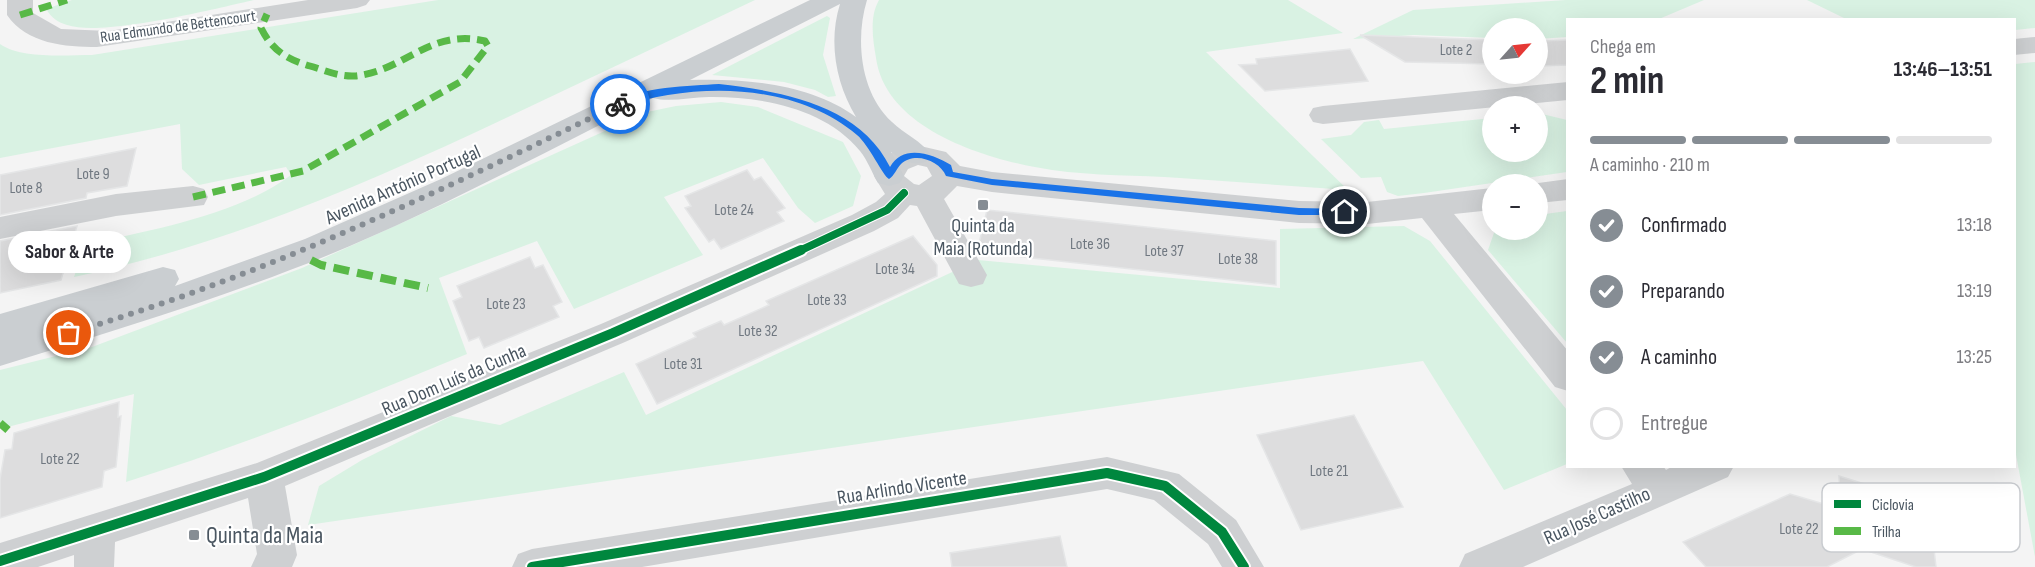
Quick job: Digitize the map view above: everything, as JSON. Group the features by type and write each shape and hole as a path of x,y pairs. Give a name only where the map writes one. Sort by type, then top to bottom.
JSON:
{"main road":[{"name":"Avenida António Portugal","path":"0,327 145,286 326,220 463,159 789,0"},
{"name":"Avenida António Portugal","path":"0,352 157,306 305,251 421,200 830,0"},
{"path":"854,0 848,18 848,43 851,68 861,98 873,120 916,155"},
{"path":"634,97 672,90 719,87 756,91 804,103 835,117 861,134 907,188"}],"street":[{"name":"Rua Edmundo de Bettencourt","path":"20,0 20,15 32,28 51,36 109,39 357,0"},
{"path":"2016,47 2035,45"},
{"path":"1323,115 1566,91"},
{"path":"907,188 945,184 949,174 947,167 939,159 916,155 897,162 907,188 971,275"},
{"path":"949,174 992,182 1299,212 1367,213 1482,200"},
{"name":"Rua Dom Luís da Cunha","path":"0,561 94,550 613,333 852,228 887,210 907,188"},
{"path":"1548,192 1566,189"},
{"path":"0,228 116,205 193,197"},
{"path":"1431,207 1566,374"},
{"name":"Rua José Castilho","path":"1479,567 1649,478 1703,468"},
{"name":"Rua Arlindo Vicente","path":"532,567 1107,473 1165,486 1222,532 1244,567"},
{"path":"264,477 280,563"}],"green space":[{"path":"72,0 254,0 131,25 84,28 60,22 46,9"},
{"path":"438,0 755,0 455,142 296,210 186,248 74,277 85,245 165,227 220,211 270,189 291,175 286,167 199,185 182,169 180,124 0,158 0,44 9,49 31,54 92,55"},
{"path":"879,0 1288,0 1343,33 1206,52 1348,190 1068,172 1027,166 972,150 920,123 899,105 884,83 876,58 873,36 874,14"},
{"path":"1566,0 1704,0 1661,18 1566,18 1566,37 1548,38 1548,18 1482,18 1482,38 1414,35 1353,39 1413,10"},
{"path":"1807,0 2035,0 2035,28 2016,30 2016,18 1844,18"},
{"path":"827,16 830,18 823,55 836,96 828,97 815,90 784,82 712,75"},
{"path":"2035,62 2035,557 2016,455 2016,64"},
{"path":"721,102 758,107 843,142 861,176 853,206 815,223 798,208 763,158 664,197 703,255 574,309 537,241 439,278 467,354 256,438 126,482 134,394 0,429 0,370 92,347 302,268 647,112 676,106"},
{"path":"1548,115 1566,120 1566,172 1548,175 1482,174 1482,184 1398,196 1387,192 1381,177 1361,178 1321,139 1351,135 1364,122 1379,120 1384,129 1482,119 1482,162 1548,162"},
{"path":"1566,211 1566,342 1488,250 1492,240 1548,240 1548,214"},
{"path":"1404,226 1430,241 1566,409 1566,464 1504,490 1423,361 308,525 319,486 362,460 451,416 500,425 624,372 646,415 978,260 1280,288 1280,229"}],"building":[{"path":"1360,35 1482,40 1482,64 1405,62"},
{"path":"1566,40 1566,65 1548,66 1548,41"},
{"path":"1350,49 1368,81 1265,91 1239,65 1257,64 1256,59"},
{"path":"136,148 127,186 87,193 86,198 0,215 0,175"},
{"path":"747,170 754,180 761,177 785,208 777,212 784,221 721,249 714,239 709,242 685,208 691,206 685,196"},
{"path":"987,210 1276,241 1276,285 977,252"},
{"path":"77,226 61,280 0,293 0,241"},
{"path":"913,236 937,265 937,276 657,404 636,364 696,337 693,333 721,321 724,325 769,305 766,301"},
{"path":"530,257 535,268 543,265 562,302 553,306 559,317 484,348 479,337 469,341 453,301 462,297 457,286"},
{"path":"119,402 118,417 121,416 116,467 104,471 102,487 0,518 0,479 5,450 12,449 14,433"},
{"path":"1354,415 1403,507 1301,530 1257,435"},
{"path":"1839,476 1862,483 1839,483"},
{"path":"1790,494 1822,503 1822,552 1856,552 1827,567 1706,567 1683,542"},
{"path":"1060,536 1067,567 952,567 950,553"},
{"path":"1871,552 1934,552 1936,567 1916,567"}],"marked path":[{"path":"20,15 67,0"},
{"path":"193,197 303,171 460,82 488,46 485,41 468,37 451,38 419,50 372,73 355,76 343,75 301,63 280,54 270,44 261,28 267,14"},
{"path":"311,260 321,265 428,288"},
{"path":"0,423 8,430"}],"cycle path":[{"path":"0,561 264,477 613,333 863,223 887,210 904,193"},
{"path":"532,567 1107,473 1165,486 1222,532 1244,567"}],"way so far":[{"path":"69,333 177,299 316,247 452,186 620,104"}],"place":[{"name":"Quinta da Maia (Rotunda)","path":"983,205"},
{"name":"Sabor & Arte","path":"69,333"},
{"name":"Quinta da Maia","path":"194,535"}],"route":[{"path":"620,104 634,97 672,90 719,87 756,91 804,103 835,117 861,134 870,143 879,153 889,176 897,162 906,157 930,156 939,159 947,167 949,174 992,182 1299,212 1345,212"}]}
